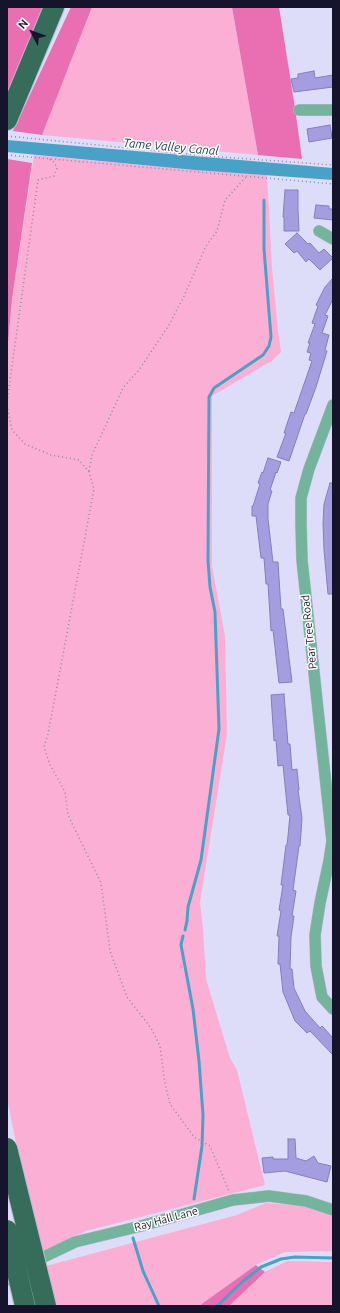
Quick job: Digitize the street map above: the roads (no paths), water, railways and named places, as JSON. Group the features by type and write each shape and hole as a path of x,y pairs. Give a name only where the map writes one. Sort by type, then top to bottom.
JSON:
{"highway":[{"path":"7,120 54,7"},
{"path":"7,1148 46,1306"},
{"path":"7,1230 25,1306"}],"street":[{"path":"299,110 333,110"},
{"path":"319,231 333,239"},
{"name":"Pear Tree Road","path":"333,405 309,469 302,498 302,560 332,841 331,861 320,903 315,935 316,966 322,997 333,1009"},
{"name":"Ray Hall Lane","path":"7,1280 29,1264 75,1242 141,1226 232,1200 269,1196 306,1201 333,1210"}],"water":[{"path":"7,140 333,168 333,180 195,170 7,152"}],"waterway":[{"path":"185,930 188,907 201,860 219,729 215,612 210,587 208,561 209,397 214,388 263,355 269,346 271,337 264,249 264,200"},
{"path":"183,936 181,945 193,1009 203,1115 202,1146 194,1199"},
{"path":"133,1238 143,1271 159,1306"},
{"path":"217,1306 242,1282 261,1267 281,1259 295,1257 333,1258"}],"water label":[{"name":"Tame Valley Canal","path":"171,147"}]}
